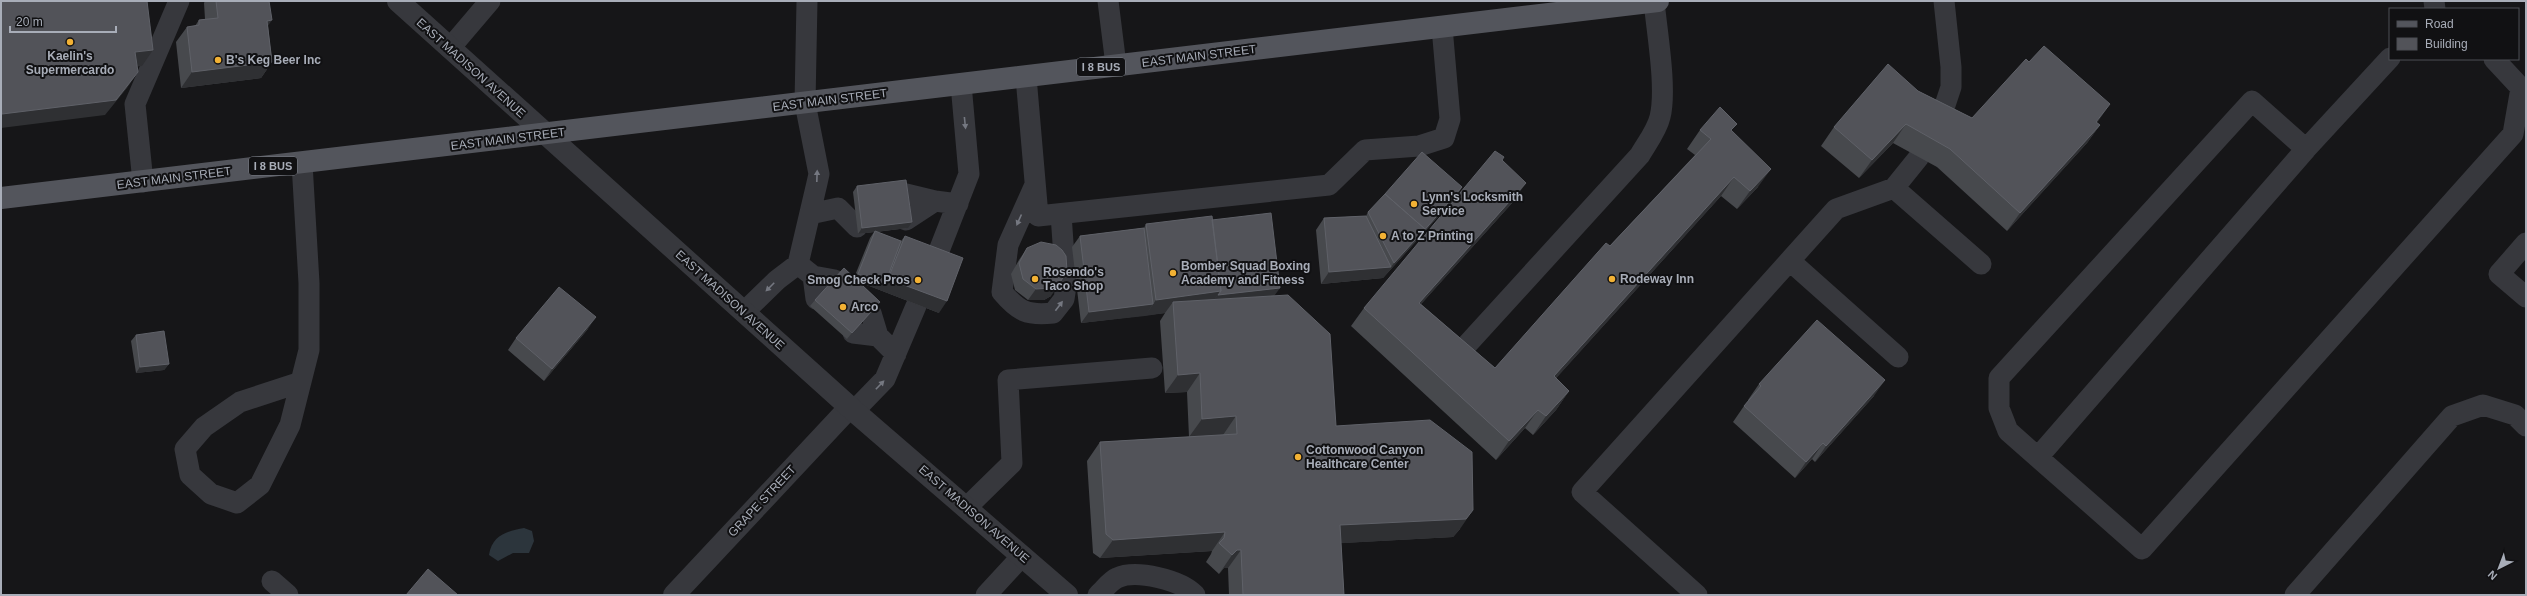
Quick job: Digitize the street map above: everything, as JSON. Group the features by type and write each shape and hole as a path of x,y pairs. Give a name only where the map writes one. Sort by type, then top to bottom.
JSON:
{"main road":[{"name":"EAST MAIN STREET","path":"1,198 1658,1"}],"street":[{"name":"EAST MADISON AVENUE","path":"398,1 852,409 1067,595"},
{"name":"GRAPE STREET","path":"674,595 852,409"}],"lane":[{"path":"143,182 135,104 178,1"},
{"path":"450,48 490,1"},
{"path":"807,1 805,103 819,174 810,214 806,270 816,299"},
{"path":"1108,1 1116,65"},
{"path":"1453,360 1640,155 1653,133 1660,118 1662,99 1654,1"},
{"path":"1938,126 1951,87 1951,67 1944,1"},
{"path":"1026,77 1038,216 1329,185 1365,150 1419,146 1444,138 1450,119 1442,27"},
{"path":"2038,457 2306,149 2389,59"},
{"path":"2306,149 2252,100 1999,378 1999,408 2008,431 2142,549 2513,134 2521,88 2495,60"},
{"path":"935,261 969,174 961,84"},
{"path":"1697,595 1582,492 1836,209 1894,188 1919,157"},
{"path":"301,382 240,402 204,427 185,449 190,476 211,494 237,503 260,485 290,425 301,382 309,350 309,290 302,163"},
{"path":"1035,184 1008,245 1002,292 1015,307 1035,315 1053,313 1064,299 1066,286 1061,214"},
{"path":"1894,188 1981,264"},
{"path":"902,193 935,201 958,204"},
{"path":"906,220 935,201"},
{"path":"810,214 846,203 857,226"},
{"path":"2526,243 2499,274 2526,297"},
{"path":"1790,261 1898,357"},
{"path":"744,312 776,280 806,270 835,280"},
{"path":"852,409 885,379 916,306"},
{"path":"871,313 878,336 896,354"},
{"path":"853,333 878,336"},
{"path":"966,508 1012,463 1008,380 1152,368"},
{"path":"2295,595 2452,416 2483,404 2515,415 2526,426"},
{"path":"986,595 1022,556"},
{"path":"1098,595 1116,578 1136,574 1173,581 1195,595"},
{"path":"272,581 288,595"}],"shaded area":[{"path":"524,528 532,531 534,541 529,553 513,553 498,561 489,555 493,543 497,538 506,533"}],"building":[{"name":"Kaelin's Supermercardo","path":"1,1 147,1 153,50 135,52 138,72 116,100 2,114"},
{"name":"B's Keg Beer Inc","path":"216,1 269,1 272,20 267,21 272,62 192,72 187,27 199,25 199,20 218,18"},
{"path":"2044,46 2110,104 2096,122 2100,125 2020,213 1950,149 1906,124 1872,160 1834,127 1888,64 1918,91 1972,118 2026,59 2029,62"},
{"name":"Rodeway Inn","path":"1720,107 1737,124 1731,130 1771,169 1750,191 1734,177 1554,376 1569,391 1546,416 1538,410 1509,441 1364,308 1495,151 1504,157 1502,160 1526,183 1419,303 1495,368 1606,243 1610,246 1711,139 1700,130"},
{"name":"Lynn's Locksmith Service","path":"1422,152 1462,187 1422,233 1425,229 1385,194"},
{"path":"906,180 912,222 862,228 857,186"},
{"path":"1385,194 1425,229 1394,263 1368,212"},
{"path":"1271,213 1280,288 1218,295 1221,291 1212,220"},
{"name":"Bomber Squad Boxing Academy and Fitness","path":"1212,216 1221,291 1156,300 1146,224"},
{"path":"1366,216 1391,267 1329,272 1324,218"},
{"path":"1144,228 1153,304 1089,312 1080,236"},
{"path":"875,231 901,241 885,284 858,274"},
{"name":"Smog Check Pros","path":"905,236 963,258 947,301 888,279"},
{"name":"Rosendo's Taco Shop","path":"1041,242 1056,245 1066,256 1067,271 1059,284 1052,288 1036,289 1023,279 1019,263 1027,248"},
{"name":"Arco","path":"844,268 880,302 852,333 815,300"},
{"path":"559,287 596,317 552,369 516,338"},
{"name":"Cottonwood Canyon Healthcare Center","path":"1288,295 1330,334 1336,426 1430,420 1472,452 1473,510 1466,519 1340,525 1344,595 1243,595 1241,550 1237,550 1232,555 1219,543 1224,538 1225,532 1113,540 1106,534 1100,442 1237,434 1236,416 1202,419 1200,373 1178,375 1173,302"},
{"path":"1817,320 1885,380 1826,446 1823,443 1806,462 1744,406 1761,386 1759,384"},
{"path":"164,331 169,364 140,367 136,335"},
{"path":"428,569 458,595 406,595"}],"place":[{"name":"Kaelin's Supermercardo","path":"70,42"},
{"name":"B's Keg Beer Inc","path":"218,60"},
{"name":"Lynn's Locksmith Service","path":"1414,204"},
{"name":"A to Z Printing","path":"1383,236"},
{"name":"Bomber Squad Boxing Academy and Fitness","path":"1173,273"},
{"name":"Rosendo's Taco Shop","path":"1035,279"},
{"name":"Rodeway Inn","path":"1612,279"},
{"name":"Smog Check Pros","path":"918,280"},
{"name":"Arco","path":"843,307"},
{"name":"Cottonwood Canyon Healthcare Center","path":"1298,457"}]}
